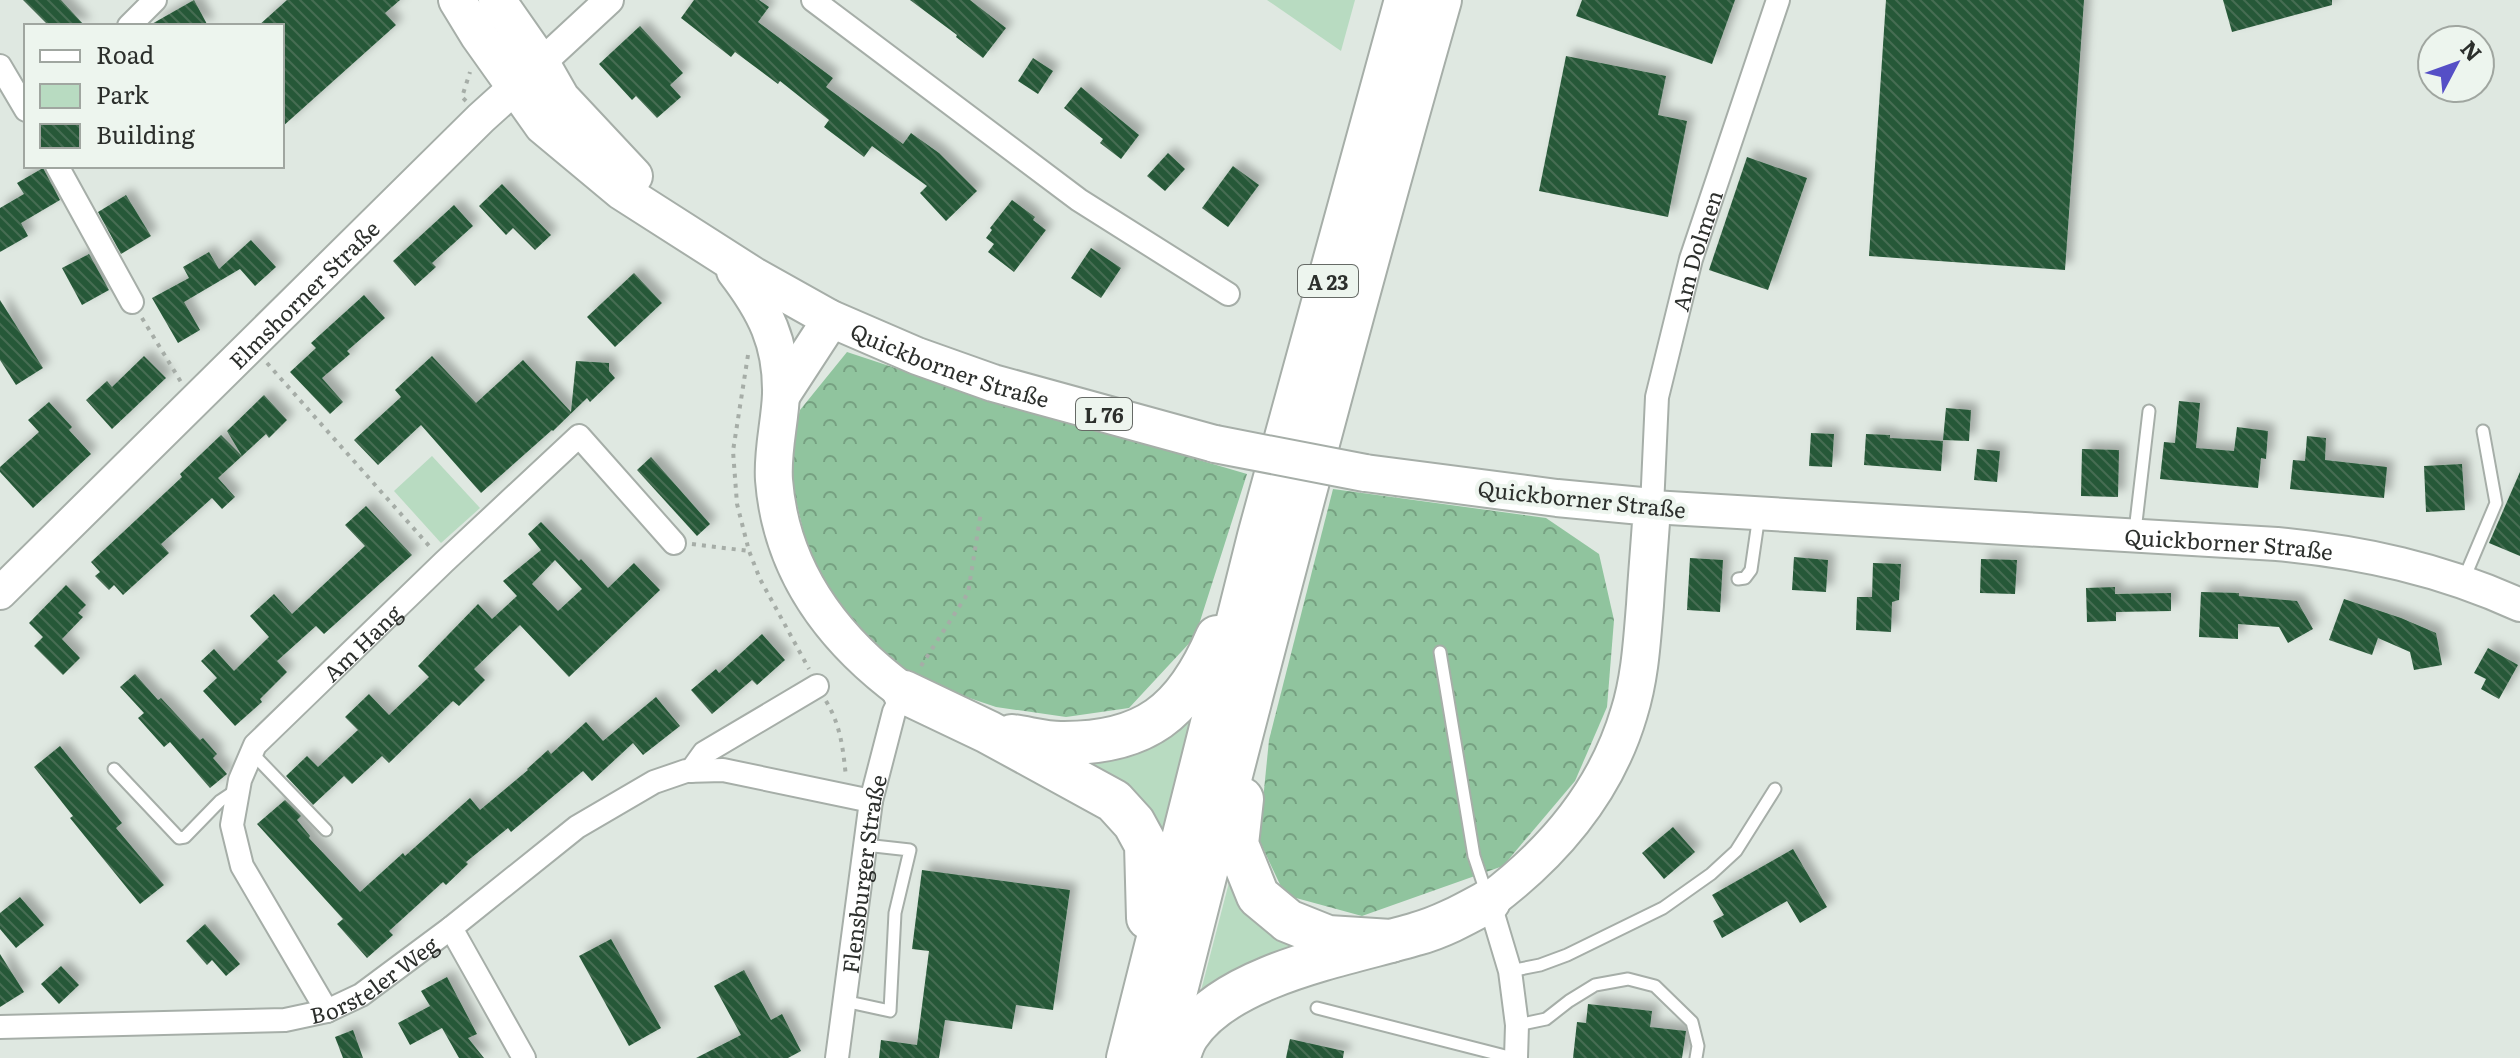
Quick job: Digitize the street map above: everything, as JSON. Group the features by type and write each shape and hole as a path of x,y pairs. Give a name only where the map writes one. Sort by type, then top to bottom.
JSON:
{"highway":[{"name":"A 23","path":"1128,1058 1259,536 1406,0"},
{"name":"A 23","path":"1159,1058 1253,683 1377,220 1440,0"},
{"path":"988,732 1060,743 1111,739 1138,731 1161,717 1179,702 1204,667 1259,536"},
{"path":"1253,683 1237,844 1258,896 1288,921 1328,937 1391,941"},
{"path":"904,692 988,732 1114,801 1134,823 1146,845 1148,918 1153,959"},
{"path":"1178,1058 1187,1036 1205,1017 1228,998 1251,985 1419,934 1489,901"}],"main road":[{"name":"Quickborner Straße","path":"457,0 514,88 543,126 621,191 724,258 815,310 917,356 993,383 1215,444 1365,473 1652,507 2333,549 2380,558 2462,582 2520,605"},
{"name":"Quickborner Straße","path":"497,0 561,98 684,230"},
{"name":"Elmshorner Straße","path":"3,585 193,404 481,118 541,63"},
{"path":"724,258 762,308 779,356 781,396 775,437 774,478 780,524 800,577 828,621 880,675 904,692"},
{"path":"779,356 815,310 824,330 781,396"},
{"path":"1489,901 1532,865 1566,830 1594,792 1614,755 1639,672 1652,507"}],"street":[{"path":"131,24 155,0"},
{"name":"Elmshorner Straße","path":"541,63 609,0"},
{"path":"813,0 1079,200 1228,294"},
{"name":"Am Dolmen","path":"1652,507 1657,397 1691,259 1778,0"},
{"path":"0,66 24,107"},
{"path":"58,168 132,302"},
{"name":"Am Hang","path":"327,1011 242,866 232,825 239,788 255,745 579,436 674,543"},
{"name":"Borsteler Weg","path":"691,771 704,753 817,686"},
{"name":"Flensburger Straße","path":"837,1058 871,801 894,712 904,692"},
{"name":"Borsteler Weg","path":"0,1027 285,1020 327,1011 361,995 577,827 654,782 691,771 723,770 871,801"},
{"path":"1489,901 1510,971 1517,1025 1514,1058"},
{"path":"451,928 524,1058"}],"lane":[{"path":"2134,536 2149,411"},
{"path":"2462,582 2496,503 2483,431"},
{"path":"1738,579 1745,578 1751,570 1759,514"},
{"path":"1440,652 1474,856 1489,901"},
{"path":"252,753 326,830"},
{"path":"114,769 179,838 185,837 220,801 239,788"},
{"path":"1510,971 1567,955 1663,908 1711,874 1736,851 1775,789"},
{"path":"844,1001 890,1011 895,913 910,850 865,845"},
{"path":"1517,1025 1546,1019 1595,985 1628,979 1655,986 1692,1022 1698,1046 1696,1058"},
{"path":"1317,1008 1514,1058"}],"path":[{"path":"132,302 193,404"},
{"path":"251,346 444,562"},
{"path":"904,692 968,593 981,512"},
{"path":"674,543 749,551"}],"green space":[{"path":"1267,0 1355,0 1341,51"},
{"path":"847,352 971,393 1247,474 1195,637 1129,708 1066,717 996,707 916,680 870,647 814,576 787,463 800,410"},
{"path":"432,456 480,508 441,543 394,491"},
{"path":"1333,489 1546,518 1599,554 1614,620 1607,707 1575,781 1503,866 1362,916 1285,895 1259,840 1269,740"},
{"path":"1196,702 1162,837 1061,752"},
{"path":"1234,863 1316,940 1196,1010"}],"building":[{"path":"23,0 61,0 83,24 47,24"},
{"path":"194,0 207,24 152,24"},
{"path":"287,0 400,0 385,13 396,25 284,125 284,24 260,24"},
{"path":"694,0 759,0 769,7 758,22 833,78 826,87 903,144 911,133 939,153 977,191 946,221 920,193 927,186 872,146 864,157 824,127 829,120 780,81 778,84 735,52 731,57 681,18"},
{"path":"910,0 970,0 1006,28 983,58"},
{"path":"1582,0 1735,0 1712,64 1576,16"},
{"path":"1886,0 2084,0 2065,270 1869,256"},
{"path":"2223,0 2332,0 2332,5 2232,32"},
{"path":"640,26 683,73 670,85 681,97 657,118 636,96 632,100 599,64"},
{"path":"1566,56 1666,76 1658,115 1687,121 1668,217 1539,191"},
{"path":"1033,58 1053,71 1038,94 1018,81"},
{"path":"1081,87 1139,135 1121,159 1100,143 1103,139 1064,108"},
{"path":"1168,153 1185,169 1165,191 1147,176"},
{"path":"1747,157 1807,178 1768,290 1709,270"},
{"path":"1233,166 1259,185 1228,227 1202,208"},
{"path":"43,168 60,200 21,223 28,236 0,252 0,208 24,194 17,183"},
{"path":"502,184 551,235 535,250 513,228 506,235 479,206"},
{"path":"126,195 151,236 121,254 98,212"},
{"path":"1012,200 1035,217 1033,220 1046,230 1014,272 988,252 994,244 986,238"},
{"path":"454,205 473,226 432,263 436,267 415,286 393,261"},
{"path":"251,240 276,267 255,286 240,269 184,302 200,330 178,343 152,298 189,278 183,267 209,252 219,269"},
{"path":"1091,248 1121,268 1101,298 1071,278"},
{"path":"89,254 109,290 82,305 62,268"},
{"path":"634,273 662,303 615,347 587,317"},
{"path":"364,295 385,318 322,378 343,402 330,414 290,372 316,348 311,343"},
{"path":"0,300 43,368 16,385 0,360"},
{"path":"144,356 166,378 112,429 86,400 107,381 112,387"},
{"path":"432,356 476,403 523,360 571,412 576,361 609,363 609,371 615,378 590,402 587,398 481,493 421,425 378,465 354,440 401,397 395,390"},
{"path":"264,395 287,420 269,438 266,434 242,456 227,431"},
{"path":"2179,401 2200,403 2196,448 2234,451 2237,427 2268,431 2266,459 2261,458 2258,488 2160,479 2164,442 2175,443"},
{"path":"49,402 91,454 33,508 0,472 0,467 39,432 28,420"},
{"path":"1946,408 1971,410 1969,441 1943,440"},
{"path":"1811,433 1834,434 1832,467 1809,466"},
{"path":"1866,434 1943,441 1941,471 1864,465"},
{"path":"221,435 242,456 218,478 235,497 222,509 212,498 161,544 169,553 123,595 114,585 109,590 95,576 100,572 91,562 182,477 180,474"},
{"path":"2307,436 2326,438 2325,460 2387,467 2384,498 2290,489 2293,460 2305,461"},
{"path":"1977,449 2000,451 1997,482 1974,480"},
{"path":"2082,449 2119,450 2118,497 2081,496"},
{"path":"651,457 710,524 697,536 637,470"},
{"path":"2462,464 2465,510 2426,512 2424,466"},
{"path":"2520,472 2520,556 2489,543"},
{"path":"366,506 412,555 324,634 316,626 277,661 287,672 260,699 262,702 235,726 203,691 217,678 201,661 214,649 234,671 269,637 250,616 274,594 292,614 365,546 345,525"},
{"path":"541,522 608,588 634,563 660,590 569,677 520,625 474,669 485,680 459,706 453,701 389,763 382,756 352,784 344,776 313,805 286,776 307,756 318,767 358,730 345,717 369,694 389,715 429,677 418,666 478,604 492,619 517,596 503,581 541,550 528,534","holes":["555,560 582,589 558,611 532,584"]},
{"path":"1794,557 1828,560 1826,592 1792,590"},
{"path":"1690,558 1723,560 1720,612 1687,610"},
{"path":"1981,559 2017,560 2015,594 1980,593"},
{"path":"1873,563 1901,564 1899,600 1892,602 1891,632 1856,630 1857,597 1872,597"},
{"path":"66,585 86,605 78,613 83,617 62,639 80,658 63,675 34,646 43,637 29,623"},
{"path":"2115,587 2115,594 2171,593 2171,611 2116,612 2116,621 2087,622 2086,588"},
{"path":"2201,592 2239,593 2239,596 2297,601 2313,629 2288,643 2279,627 2238,624 2238,639 2199,637"},
{"path":"2344,599 2436,633 2442,665 2414,670 2410,652 2378,638 2372,655 2329,640"},
{"path":"762,634 785,660 757,685 752,680 712,714 691,690 716,669 719,673"},
{"path":"2488,648 2518,665 2499,699 2481,689 2486,679 2474,673"},
{"path":"135,674 158,700 161,698 217,754 213,758 227,774 210,788 170,742 164,747 138,718 144,713 120,687"},
{"path":"656,697 680,726 643,755 633,743 592,781 583,771 511,832 508,828 466,862 468,864 446,885 443,882 389,931 393,935 367,958 337,924 343,919 257,824 285,800 301,816 297,820 309,838 360,892 470,798 480,810 548,750 551,754 586,722 603,741"},
{"path":"60,746 122,823 116,828 164,885 140,904 70,818 73,816 34,767"},
{"path":"1673,827 1695,852 1664,879 1642,853"},
{"path":"1793,849 1827,907 1800,923 1787,901 1722,938 1713,921 1724,915 1712,895"},
{"path":"922,870 1070,890 1053,1010 1016,1005 1012,1029 945,1020 939,1058 879,1058 881,1040 917,1045 929,951 912,949"},
{"path":"20,897 44,925 16,948 0,929 0,913"},
{"path":"205,924 240,964 226,976 212,960 207,965 186,941"},
{"path":"611,939 661,1028 629,1046 579,956"},
{"path":"0,954 24,992 0,1007"},
{"path":"61,966 79,985 59,1004 41,984"},
{"path":"744,970 771,1020 782,1014 801,1051 788,1058 696,1058 741,1035 714,986"},
{"path":"447,977 477,1034 468,1038 484,1058 459,1058 442,1028 410,1045 398,1023 430,1006 421,991"},
{"path":"1588,1004 1652,1011 1650,1027 1686,1031 1682,1058 1573,1058 1577,1022 1586,1023"},
{"path":"353,1030 363,1058 343,1058 335,1037"},
{"path":"1290,1039 1344,1051 1343,1058 1286,1058"}]}
